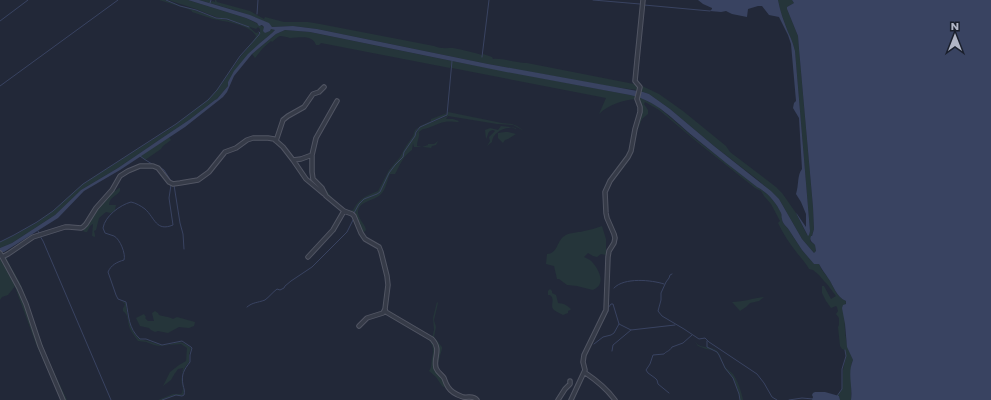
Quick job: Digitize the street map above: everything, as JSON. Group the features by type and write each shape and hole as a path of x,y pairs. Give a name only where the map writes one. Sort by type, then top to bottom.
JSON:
{"street":[{"path":"572,400 586,369 583,362 584,355 606,310 608,257 615,238 607,218 605,192 610,181 631,151 640,112 637,99 640,87 635,81 643,0"},
{"path":"276,141 283,120 304,107 313,94 319,92 324,87"},
{"path":"326,196 322,188 313,179 312,155 316,138 337,101"},
{"path":"63,400 40,346 28,309 19,288 1,255 8,254 33,237 65,227 83,227 96,208 112,190 120,176 131,169 143,165 158,168 171,183 198,180 209,172 225,152 236,148 249,139 274,139 283,147 306,179 344,212 352,214 365,239 379,247 388,285 385,309 383,313 367,318 359,326"},
{"path":"293,160 312,155"},
{"path":"308,257 333,230 344,212"},
{"path":"385,309 389,314 428,336 435,342 437,350 436,366 450,390 460,396 473,397 477,400"},
{"path":"584,372 616,400"},
{"path":"558,400 570,384 570,380"}],"shaded area":[{"path":"159,0 165,0 216,18 249,27 256,33 259,32 255,40 260,34 260,29 258,27 256,29 226,19 216,17 168,0 188,0 246,18 264,27 267,32 271,29 275,30 260,43 228,82 228,86 217,99 189,120 118,168 81,190 55,215 12,243 0,248 0,242 38,222 53,211 83,184 171,128 208,100 218,89 256,36 253,32 243,26 210,18"},
{"path":"199,0 210,0 210,2 215,2 216,0 217,2 250,11 264,19 265,17 284,22 308,22 439,48 453,48 479,54 482,55 482,57 483,54 492,57 493,59 527,63 634,84 636,83 639,88 638,90 613,87 488,64 317,29 293,26 272,27 267,23 249,15"},
{"path":"778,0 792,0 794,3 787,7 787,9 798,36 813,207 814,229 810,241 815,245 816,252 814,253 802,239 779,199 758,180 670,109 649,94 640,91 638,84 659,94 683,111 726,146 730,152 776,187 796,213 807,235 810,231 795,51 782,16"},
{"path":"285,30 310,32 636,96 636,99 626,100 616,104 599,114 606,98 452,68 452,62 450,68 321,43 316,45 312,39 305,37 290,38 280,36 263,48 255,58 252,54 276,34"},
{"path":"639,97 657,106 693,137 768,195 777,205 783,222 802,250 814,264 819,264 837,294 846,301 845,331 848,350 853,360 851,365 851,400 840,400 839,396 837,396 842,389 843,370 846,356 845,350 840,346 838,327 839,318 836,314 838,311 837,307 831,308 826,301 822,293 822,286 824,286 831,299 836,296 819,275 813,270 809,269 784,235 778,223 780,221 771,204 761,191 755,188 697,142 659,110 645,102 644,104 648,110 648,114 642,119 635,136 640,114"},
{"path":"448,112 512,124 524,131 513,125 497,124 448,116 446,119 459,121 442,123 423,129 419,132 417,146 422,147 414,147 413,143 412,150 404,158 395,174 390,174 383,192 378,197 363,203 359,209 358,213 366,230 363,233 355,216 337,204 323,187 341,206 348,211 353,210 360,200 378,191 389,170 400,157 415,130 420,126 431,121 431,119 447,113 445,116 419,127 415,136 420,127 447,116"},
{"path":"501,126 516,129 506,128 500,131 495,134 492,142 487,146 490,141 489,137 495,131 490,131 486,139 485,130 490,128 498,130"},
{"path":"508,132 516,134 505,140 503,143 498,138 498,133"},
{"path":"169,137 171,140 145,160 140,156"},
{"path":"438,141 436,145 432,146 431,148 422,147 428,144 434,144"},
{"path":"119,188 120,191 112,198 109,205 116,205 115,210 111,213 106,212 99,218 96,230 94,231 95,237 92,236 93,224 87,232 83,231 96,210 112,191"},
{"path":"602,226 606,239 606,255 601,254 597,257 588,253 584,257 590,260 598,270 601,280 600,284 593,290 567,285 557,279 554,266 546,264 547,254 553,252 565,235"},
{"path":"0,256 16,285 8,295 2,297 0,300"},
{"path":"6,256 23,290 46,355 67,400 65,400 44,355 24,299 5,259"},
{"path":"17,286 62,400 36,344 15,287"},
{"path":"550,289 552,293 556,295 558,303 565,304 571,309 568,313 563,315 554,310 552,306 552,297 548,295 548,291"},
{"path":"764,297 759,301 750,303 740,311 732,302 740,301"},
{"path":"121,301 126,303 131,327 139,339 160,345 169,345 179,342 191,348 189,362 182,374 183,368 178,369 171,380 163,386 170,372 186,361 187,348 181,344 159,346 138,341 130,329 127,317 123,311 125,304"},
{"path":"437,302 434,320 436,327 434,337 442,347 438,363 438,346 432,338 434,330 433,318"},
{"path":"155,311 159,315 173,319 177,317 195,322 194,326 189,328 179,327 168,333 158,331 155,332 149,328 140,326 136,318 144,314 148,321 154,321 152,313"},
{"path":"423,334 431,339 436,348 435,363 449,390 442,386 436,377 429,371 433,347"},
{"path":"695,342 701,346 715,349 719,353 726,368 736,379 743,400 740,400 734,381 726,369 718,353 713,349 706,349 698,346"},
{"path":"182,374 184,390 183,395 175,395 158,400 173,394 181,394 183,389 181,380"}],"water":[{"path":"188,0 199,0 250,15 269,23 272,27 293,26 317,29 488,64 649,94 670,109 771,191 779,199 802,239 814,253 816,251 815,245 810,239 814,229 813,207 798,36 787,7 794,3 792,0 991,0 991,400 851,400 850,370 853,360 847,347 842,308 843,305 846,304 846,301 837,294 819,264 814,264 802,250 783,222 777,205 771,198 657,106 630,95 506,72 310,32 285,30 276,34 252,54 234,76 227,92 223,97 185,127 120,170 84,191 58,218 4,252 0,252 0,248 12,243 55,215 81,190 118,168 189,120 217,99 228,86 228,82 234,71 248,54 275,30 271,29 265,33 262,25 259,26 257,23 246,18"},
{"path":"698,0 778,0 782,16 795,51 810,231 808,236 796,213 806,227 806,214 796,194 799,174 802,169 799,118 793,108 796,101 791,44 788,35 779,17 769,15 762,6 748,9 747,17 732,14 726,11 710,11 712,8"},
{"path":"815,392 825,392 839,396 840,400 812,400 812,395"}],"waterway":[{"path":"0,21 28,0"},
{"path":"0,86 118,0"},
{"path":"166,0 216,18 227,19 249,27"},
{"path":"257,14 258,0"},
{"path":"482,57 489,0"},
{"path":"593,0 640,4"},
{"path":"644,5 710,11"},
{"path":"0,242 37,222 53,211 83,184 176,124 208,100 217,90 240,56 258,36 260,33 259,32"},
{"path":"354,213 364,199 380,192 389,173 403,157 404,152 420,127 447,115 452,61"},
{"path":"140,156 152,164"},
{"path":"156,167 158,166 164,170 171,181"},
{"path":"162,400 176,395 184,395 182,381 183,375 190,362 192,348 182,341 162,345 146,339 140,339 133,331 126,302 118,299 108,272 114,264 124,260 123,251 116,238 105,233 103,228 110,215 122,206 131,202 145,209 159,225 163,227 173,225 169,198 171,185"},
{"path":"174,185 183,234 184,249"},
{"path":"247,307 253,303 265,300 277,289 280,290 284,288 291,281 312,267 347,232 353,220"},
{"path":"40,236 111,400"},
{"path":"672,274 670,275 661,293 658,311 662,316 699,339 705,338 757,374 772,397 777,400"},
{"path":"614,288 624,282 638,280 653,281 664,284"},
{"path":"608,311 608,308 611,304 613,304 619,324 631,330 675,325"},
{"path":"594,344 603,337 614,333 619,324"},
{"path":"612,351 613,345 631,330"},
{"path":"669,393 658,384 657,380 646,370 653,355 664,354 672,347 683,343 692,335"},
{"path":"707,341 707,347 717,352 725,368 733,378 740,400"},
{"path":"837,396 842,389 842,369 846,356 845,350"},
{"path":"789,400 802,398 813,399"}]}
